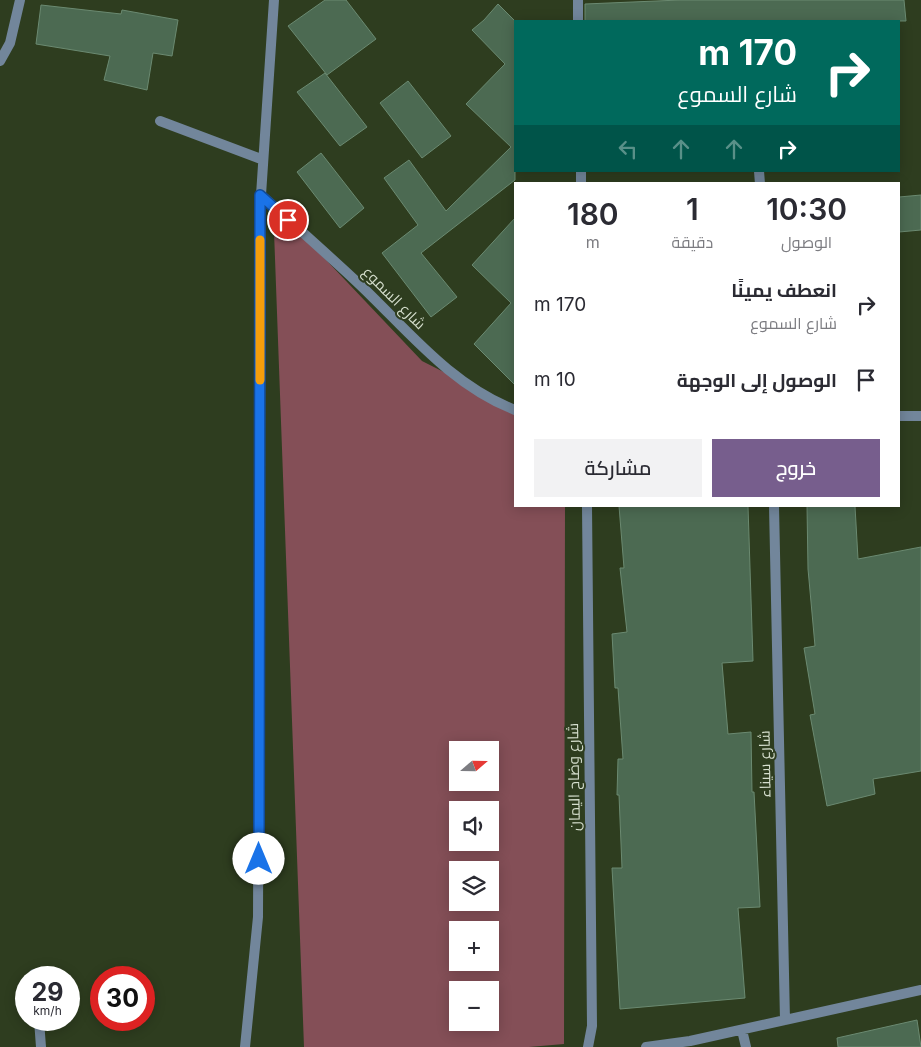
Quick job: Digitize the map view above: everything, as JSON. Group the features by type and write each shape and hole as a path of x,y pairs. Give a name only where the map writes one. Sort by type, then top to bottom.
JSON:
{"street":[{"path":"0,61 10,43 20,0"},
{"path":"245,1047 258,917 260,195 261,159 274,0"},
{"path":"578,0 578,20"},
{"path":"160,121 261,159"},
{"name":"شارع السموع","path":"260,195 358,282 445,368 473,390 514,410"},
{"path":"900,416 921,416"},
{"name":"شارع وضاح اليمان","path":"586,507 592,1026 588,1047"},
{"name":"شارع سيناء","path":"774,507 785,1020"},
{"path":"646,1047 742,1030 921,990"},
{"path":"742,1030 746,1047"},
{"path":"40,1031 42,1047"}],"shaded area":[{"path":"273,204 422,361 514,407 514,507 565,507 564,1044 529,1047 304,1047"}],"building":[{"path":"325,0 346,0 376,39 327,75 288,26"},
{"path":"680,0 904,0 906,21 585,20 585,4"},
{"path":"498,4 514,20 515,180 421,253 457,297 431,317 382,253 418,225 384,178 409,160 446,211 511,147 466,104 505,64 472,30"},
{"path":"41,5 121,14 122,10 178,20 172,56 153,53 147,90 104,80 110,56 36,44"},
{"path":"325,73 367,127 340,146 297,92"},
{"path":"408,81 451,136 422,158 380,103"},
{"path":"321,153 364,208 340,228 297,172"},
{"path":"921,195 921,230 900,232 900,197"},
{"path":"514,219 514,384 474,344 511,303 472,265"},
{"path":"619,507 748,507 753,661 722,663 728,734 751,732 752,792 754,792 760,907 738,908 745,998 620,1009 612,868 622,868 619,795 617,795 618,759 623,759 618,688 615,688 612,634 627,632 620,568 624,568"},
{"path":"807,507 855,507 858,559 921,547 921,771 873,779 875,794 827,806 810,715 815,714 804,648 815,646 808,569"},
{"path":"917,1020 921,1047 838,1047 837,1038"}],"slow traffic":[{"path":"260,240 260,380"}],"route":[{"path":"259,859 260,195 288,220"}]}
